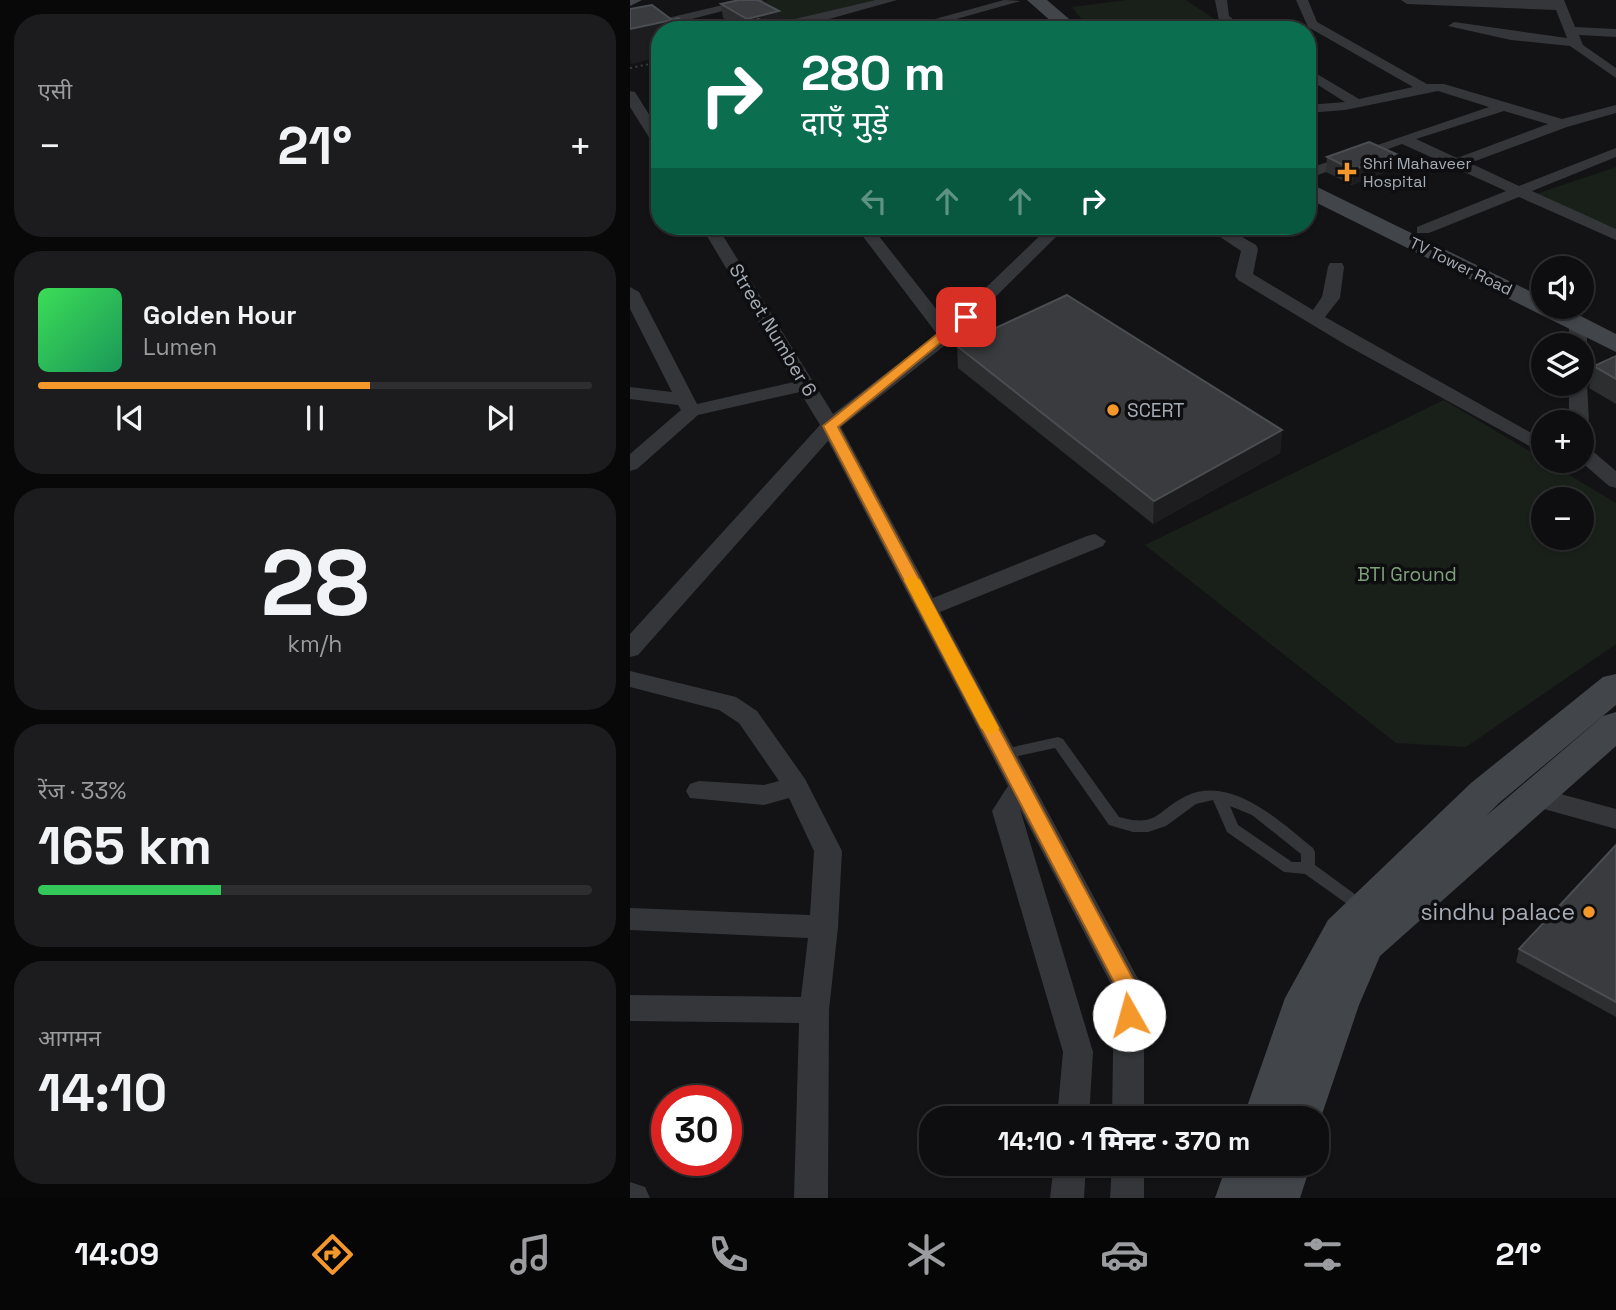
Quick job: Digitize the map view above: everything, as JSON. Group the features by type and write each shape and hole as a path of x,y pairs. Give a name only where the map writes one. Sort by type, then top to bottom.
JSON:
{"main road":[{"path":"1014,0 1037,21"},
{"path":"1036,0 1062,21"},
{"name":"TV Tower Road","path":"1316,179 1531,282"},
{"name":"TV Tower Road","path":"1316,194 1616,344"},
{"name":"TV Tower Road","path":"1579,325 1616,323"},
{"path":"1270,1106 1307,998 1343,932 1485,793 1616,685"},
{"path":"1303,1106 1337,1005 1363,945 1531,796 1616,725"},
{"path":"1239,1198 1247,1176"},
{"path":"1276,1198 1283,1176"}],"street":[{"path":"672,21 759,0"},
{"path":"803,21 891,0"},
{"path":"935,21 1014,0"},
{"path":"1221,0 1223,18 1228,21"},
{"path":"1302,0 1311,21"},
{"path":"1407,0 1559,3 1573,37 1595,59 1616,74"},
{"path":"630,31 651,26"},
{"path":"1316,26 1425,88"},
{"path":"1454,26 1524,38 1616,33"},
{"path":"1595,59 1616,58"},
{"path":"1316,78 1356,103"},
{"path":"1316,107 1356,103 1439,87 1562,124"},
{"path":"630,95 651,129"},
{"path":"1316,172 1403,139 1502,107"},
{"path":"1457,163 1562,124 1616,109"},
{"path":"1403,139 1616,235"},
{"path":"1423,230 1613,156"},
{"name":"Street Number 6","path":"714,235 830,426 1129,990 1128,1106"},
{"path":"870,235 947,335"},
{"path":"630,649 830,426 947,335 1050,235"},
{"path":"1227,235 1250,249 1244,276 1531,441"},
{"path":"1316,317 1331,298 1336,267"},
{"path":"630,292 688,405"},
{"path":"630,332 652,335"},
{"path":"630,393 688,405 806,385"},
{"path":"632,462 688,405"},
{"path":"1594,464 1616,482"},
{"path":"927,608 1095,541"},
{"path":"630,680 727,703 748,717 796,786 828,851 824,927 814,1010 811,1198"},
{"path":"699,791 764,795 796,786"},
{"path":"1021,786 1005,811 1077,1052 1074,1106"},
{"path":"1531,796 1616,819"},
{"path":"630,919 824,927"},
{"path":"630,1008 814,1010"},
{"path":"1067,1198 1069,1176"},
{"path":"1127,1198 1128,1176"}],"lane":[{"path":"1004,754 1058,742 1109,815 1114,821 1128,827 1145,828 1164,822 1189,800 1202,793 1218,796 1257,811 1308,852 1308,868"},
{"path":"1218,796 1232,828 1289,868 1308,868 1366,910"}],"path":[{"path":"630,68 651,64"}],"green space":[{"path":"769,0 891,0 803,21 779,21 749,5"},
{"path":"1127,0 1186,0 1218,21 1083,21 1072,7"},
{"path":"1616,167 1616,239 1530,196"},
{"name":"BTI Ground","path":"1444,400 1531,452 1531,473 1566,473 1589,487 1531,487 1531,550 1594,550 1594,490 1616,503 1616,644 1466,747 1396,743 1145,545"}],"building":[{"path":"758,0 779,11 747,19 721,4"},
{"path":"652,5 672,20 651,21 651,24 630,29 630,9"},
{"path":"1369,142 1396,154 1353,170 1327,157"},
{"name":"SCERT","path":"1067,295 1282,430 1154,501 957,346"},
{"path":"1616,356 1616,379 1594,366"},
{"name":"sindhu palace","path":"1616,845 1616,1002 1519,949"}],"slow traffic":[{"path":"912,580 990,728"}],"place":[{"name":"Shri Mahaveer Hospital","path":"1347,172"},
{"name":"SCERT","path":"1113,410"},
{"name":"sindhu palace","path":"1589,912"}],"route":[{"path":"966,317 947,335 830,426 1129,990 1129,1015"}]}
